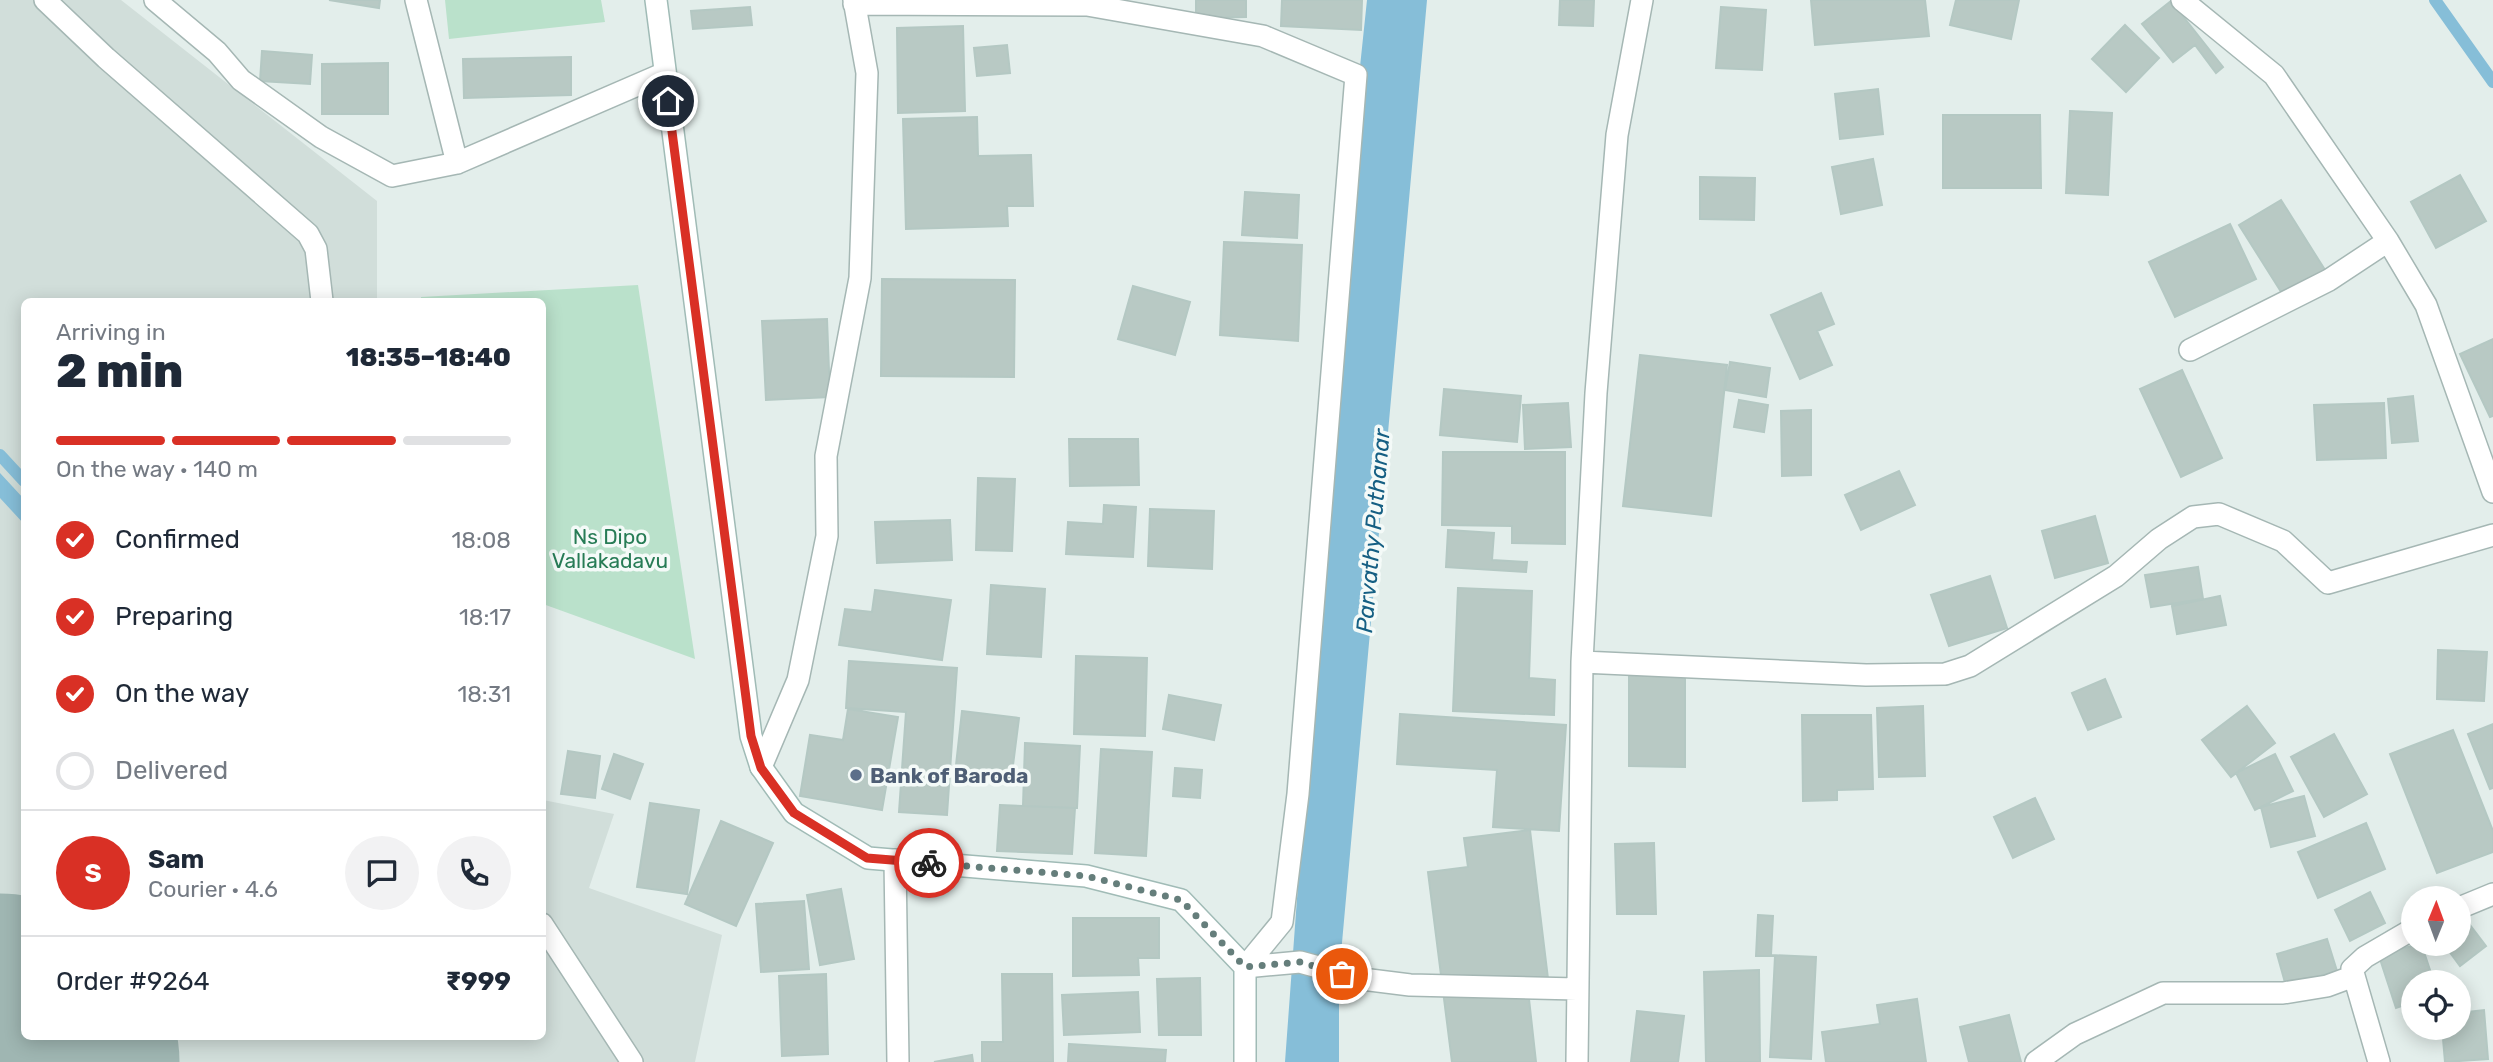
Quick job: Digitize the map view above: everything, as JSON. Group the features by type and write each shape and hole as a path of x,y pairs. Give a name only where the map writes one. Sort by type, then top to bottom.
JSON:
{"street":[{"path":"45,0 106,58 307,234 316,250 322,298"},
{"path":"155,0 217,52 241,80 321,136 392,176 457,163 665,73"},
{"path":"416,0 457,163"},
{"path":"656,0 751,736 761,768 794,813 867,858 1086,876 1181,900 1245,967"},
{"path":"1577,1062 1582,663 1596,393 1617,135 1642,0"},
{"path":"2182,0 2274,75 2388,241 2426,305 2493,492"},
{"path":"761,768 798,680 827,536 826,456 860,278 867,73 854,2 1087,5 1263,36 1356,75 1295,819 1282,922 1245,967 1245,1062"},
{"path":"2190,350 2329,280 2388,241"},
{"path":"1582,663 1866,675 1945,674 1970,666 2116,576 2159,539 2193,517 2219,514 2283,541 2328,583 2493,535"},
{"path":"895,860 898,1062"},
{"path":"2471,903 2493,894"},
{"path":"546,930 632,1062"},
{"path":"2379,1062 2353,969 2365,957 2401,936"},
{"path":"1245,967 1300,962 1386,983 1577,989"},
{"path":"2036,1062 2075,1034 2163,993 2283,993 2327,986 2354,976"}],"shaded area":[{"path":"0,0 121,0 377,201 377,298 21,298 21,1040 546,1040 546,801 614,814 589,888 722,935 695,1062 0,1062"}],"green space":[{"path":"445,0 601,0 605,22 449,39"},
{"name":"Ns Dipo Vallakadavu","path":"638,285 695,659 546,605 546,298 421,297"}],"water":[{"name":"Parvathy Puthanar","path":"1367,0 1427,0 1339,976 1339,1062 1285,1062 1354,124"},
{"path":"0,473 21,496 21,521 0,498"}],"building":[{"path":"329,0 380,0 379,8"},
{"path":"1196,0 1246,0 1246,17 1196,18"},
{"path":"1282,0 1362,0 1361,30 1281,26"},
{"path":"1560,0 1594,0 1593,26 1559,25"},
{"path":"1811,0 1925,0 1929,36 1815,45"},
{"path":"1956,0 2019,0 2011,39 1950,25"},
{"path":"2171,1 2223,67 2216,73 2195,45 2173,62 2142,24"},
{"path":"750,7 752,25 693,29 691,11"},
{"path":"1721,7 1766,10 1762,70 1716,68"},
{"path":"2125,25 2159,58 2126,92 2092,59"},
{"path":"963,26 965,111 898,113 897,28"},
{"path":"1007,45 1010,73 977,76 974,48"},
{"path":"262,51 312,55 310,84 260,81"},
{"path":"571,57 571,95 464,98 463,59"},
{"path":"388,63 388,114 322,114 322,64"},
{"path":"1878,89 1883,134 1840,139 1835,94"},
{"path":"2070,111 2112,113 2108,195 2066,193"},
{"path":"1943,115 2040,115 2041,188 1943,188"},
{"path":"977,117 978,156 1031,155 1033,206 1007,206 1008,226 906,229 903,119"},
{"path":"1873,159 1882,205 1841,214 1832,167"},
{"path":"2460,175 2486,221 2436,248 2411,202"},
{"path":"1700,177 1755,178 1754,220 1700,219"},
{"path":"1245,192 1299,195 1297,238 1242,235"},
{"path":"2281,200 2325,270 2283,295 2239,225"},
{"path":"2230,224 2256,279 2175,317 2149,262"},
{"path":"1224,242 1302,245 1298,341 1220,335"},
{"path":"882,279 1015,280 1014,377 881,376"},
{"path":"1133,286 1190,302 1175,355 1118,339"},
{"path":"1821,293 1834,324 1817,331 1832,365 1800,379 1771,315"},
{"path":"827,319 830,397 766,400 762,321"},
{"path":"2493,339 2493,416 2490,417 2460,354"},
{"path":"1640,355 1727,365 1711,516 1623,506"},
{"path":"1730,362 1770,368 1766,397 1725,390"},
{"path":"2182,370 2222,458 2181,477 2140,389"},
{"path":"1444,389 1521,396 1517,442 1440,435"},
{"path":"2413,396 2418,441 2392,443 2388,399"},
{"path":"1739,400 1768,405 1764,432 1734,427"},
{"path":"1568,403 1571,447 1525,449 1523,405"},
{"path":"2384,403 2386,458 2317,460 2314,405"},
{"path":"1811,410 1811,475 1782,476 1781,411"},
{"path":"1069,439 1138,439 1139,485 1070,486"},
{"path":"1443,452 1565,452 1565,544 1512,543 1512,526 1442,525"},
{"path":"1899,471 1915,505 1861,530 1845,495"},
{"path":"978,478 1015,479 1012,551 976,550"},
{"path":"1104,505 1136,507 1133,557 1066,554 1068,522 1103,524"},
{"path":"1150,509 1214,511 1212,569 1148,566"},
{"path":"2095,516 2108,563 2055,578 2042,531"},
{"path":"950,520 952,560 877,563 875,522"},
{"path":"1448,530 1494,533 1492,560 1527,562 1526,572 1446,567"},
{"path":"2198,567 2203,599 2151,607 2145,575"},
{"path":"1990,576 2007,628 1949,646 1931,595"},
{"path":"991,585 1045,589 1041,657 987,654"},
{"path":"1458,588 1532,591 1529,678 1555,680 1554,715 1453,711"},
{"path":"875,590 951,600 942,660 839,645 845,609 872,612"},
{"path":"2220,596 2226,625 2177,634 2172,606"},
{"path":"2438,650 2487,652 2484,701 2437,699"},
{"path":"1076,656 1147,658 1145,736 1074,734"},
{"path":"849,661 957,668 947,815 899,812 906,712 846,708"},
{"path":"1629,675 1685,676 1685,767 1629,766"},
{"path":"2105,679 2121,717 2088,730 2072,693"},
{"path":"1169,695 1221,705 1214,740 1163,729"},
{"path":"1923,706 1925,776 1879,777 1877,708"},
{"path":"2247,706 2275,743 2231,777 2202,740"},
{"path":"848,709 898,717 882,810 800,796 810,735 843,740"},
{"path":"962,711 1019,718 1011,781 955,774"},
{"path":"1400,714 1566,725 1559,831 1493,827 1497,770 1397,764"},
{"path":"1802,715 1871,715 1873,789 1837,790 1837,800 1803,801"},
{"path":"2493,724 2493,788 2490,789 2468,734"},
{"path":"2453,730 2493,831 2493,852 2437,873 2390,754"},
{"path":"2334,734 2367,794 2324,817 2291,757"},
{"path":"1025,743 1080,746 1077,808 1023,806"},
{"path":"1101,749 1152,752 1146,856 1095,853"},
{"path":"568,751 600,756 595,798 561,794"},
{"path":"614,754 643,764 630,799 602,789"},
{"path":"2275,754 2293,791 2255,810 2236,773"},
{"path":"1175,768 1202,770 1200,798 1173,796"},
{"path":"2304,796 2315,836 2271,847 2261,807"},
{"path":"2035,798 2054,839 2013,858 1994,817"},
{"path":"650,803 699,810 687,894 637,887"},
{"path":"1000,805 1075,808 1072,854 997,851"},
{"path":"721,821 773,843 736,926 685,904"},
{"path":"2366,823 2385,869 2318,898 2298,852"},
{"path":"1530,830 1549,987 1528,990 1536,1062 1452,1062 1428,872 1468,867 1464,838"},
{"path":"1654,843 1656,914 1617,914 1615,844"},
{"path":"841,889 854,959 820,965 807,895"},
{"path":"2370,892 2385,923 2350,941 2335,910"},
{"path":"804,901 809,969 761,972 756,904"},
{"path":"1758,915 1773,916 1771,955 1816,957 1811,1059 1770,1057 1775,956 1756,956"},
{"path":"1073,918 1159,918 1159,958 1138,958 1139,975 1073,976"},
{"path":"2471,926 2486,946 2460,966 2453,956 2471,956"},
{"path":"2327,939 2337,971 2286,986 2277,954"},
{"path":"2401,949 2401,956 2425,956 2430,970 2401,970 2401,1006 2396,1008 2379,956"},
{"path":"1759,970 1760,1062 1706,1062 1704,972"},
{"path":"826,974 828,1054 782,1056 779,976"},
{"path":"1002,974 1052,974 1053,1062 982,1062 982,1042 1003,1042"},
{"path":"1200,978 1201,1035 1159,1035 1157,979"},
{"path":"1138,992 1140,1032 1064,1035 1062,995"},
{"path":"1917,999 1926,1062 1826,1062 1822,1032 1880,1024 1877,1005"},
{"path":"2484,1010 2488,1059 2445,1062 2443,1040 2471,1040 2471,1012"},
{"path":"1637,1011 1684,1016 1678,1062 1631,1062"},
{"path":"2009,1015 2021,1062 1969,1062 1960,1027"},
{"path":"1069,1044 1166,1050 1165,1062 1068,1062"},
{"path":"972,1055 973,1062 934,1062"}],"waterway":[{"path":"2435,0 2493,82"},
{"path":"0,455 21,478"}],"runway":[{"path":"0,1036 19,1042 37,1062"}],"way so far":[{"path":"929,863 1086,876 1181,900 1245,967 1300,962 1342,974"}],"place":[{"name":"Bank of Baroda","path":"856,775"}],"route":[{"path":"668,101 751,736 761,768 794,813 867,858 929,863"}]}
